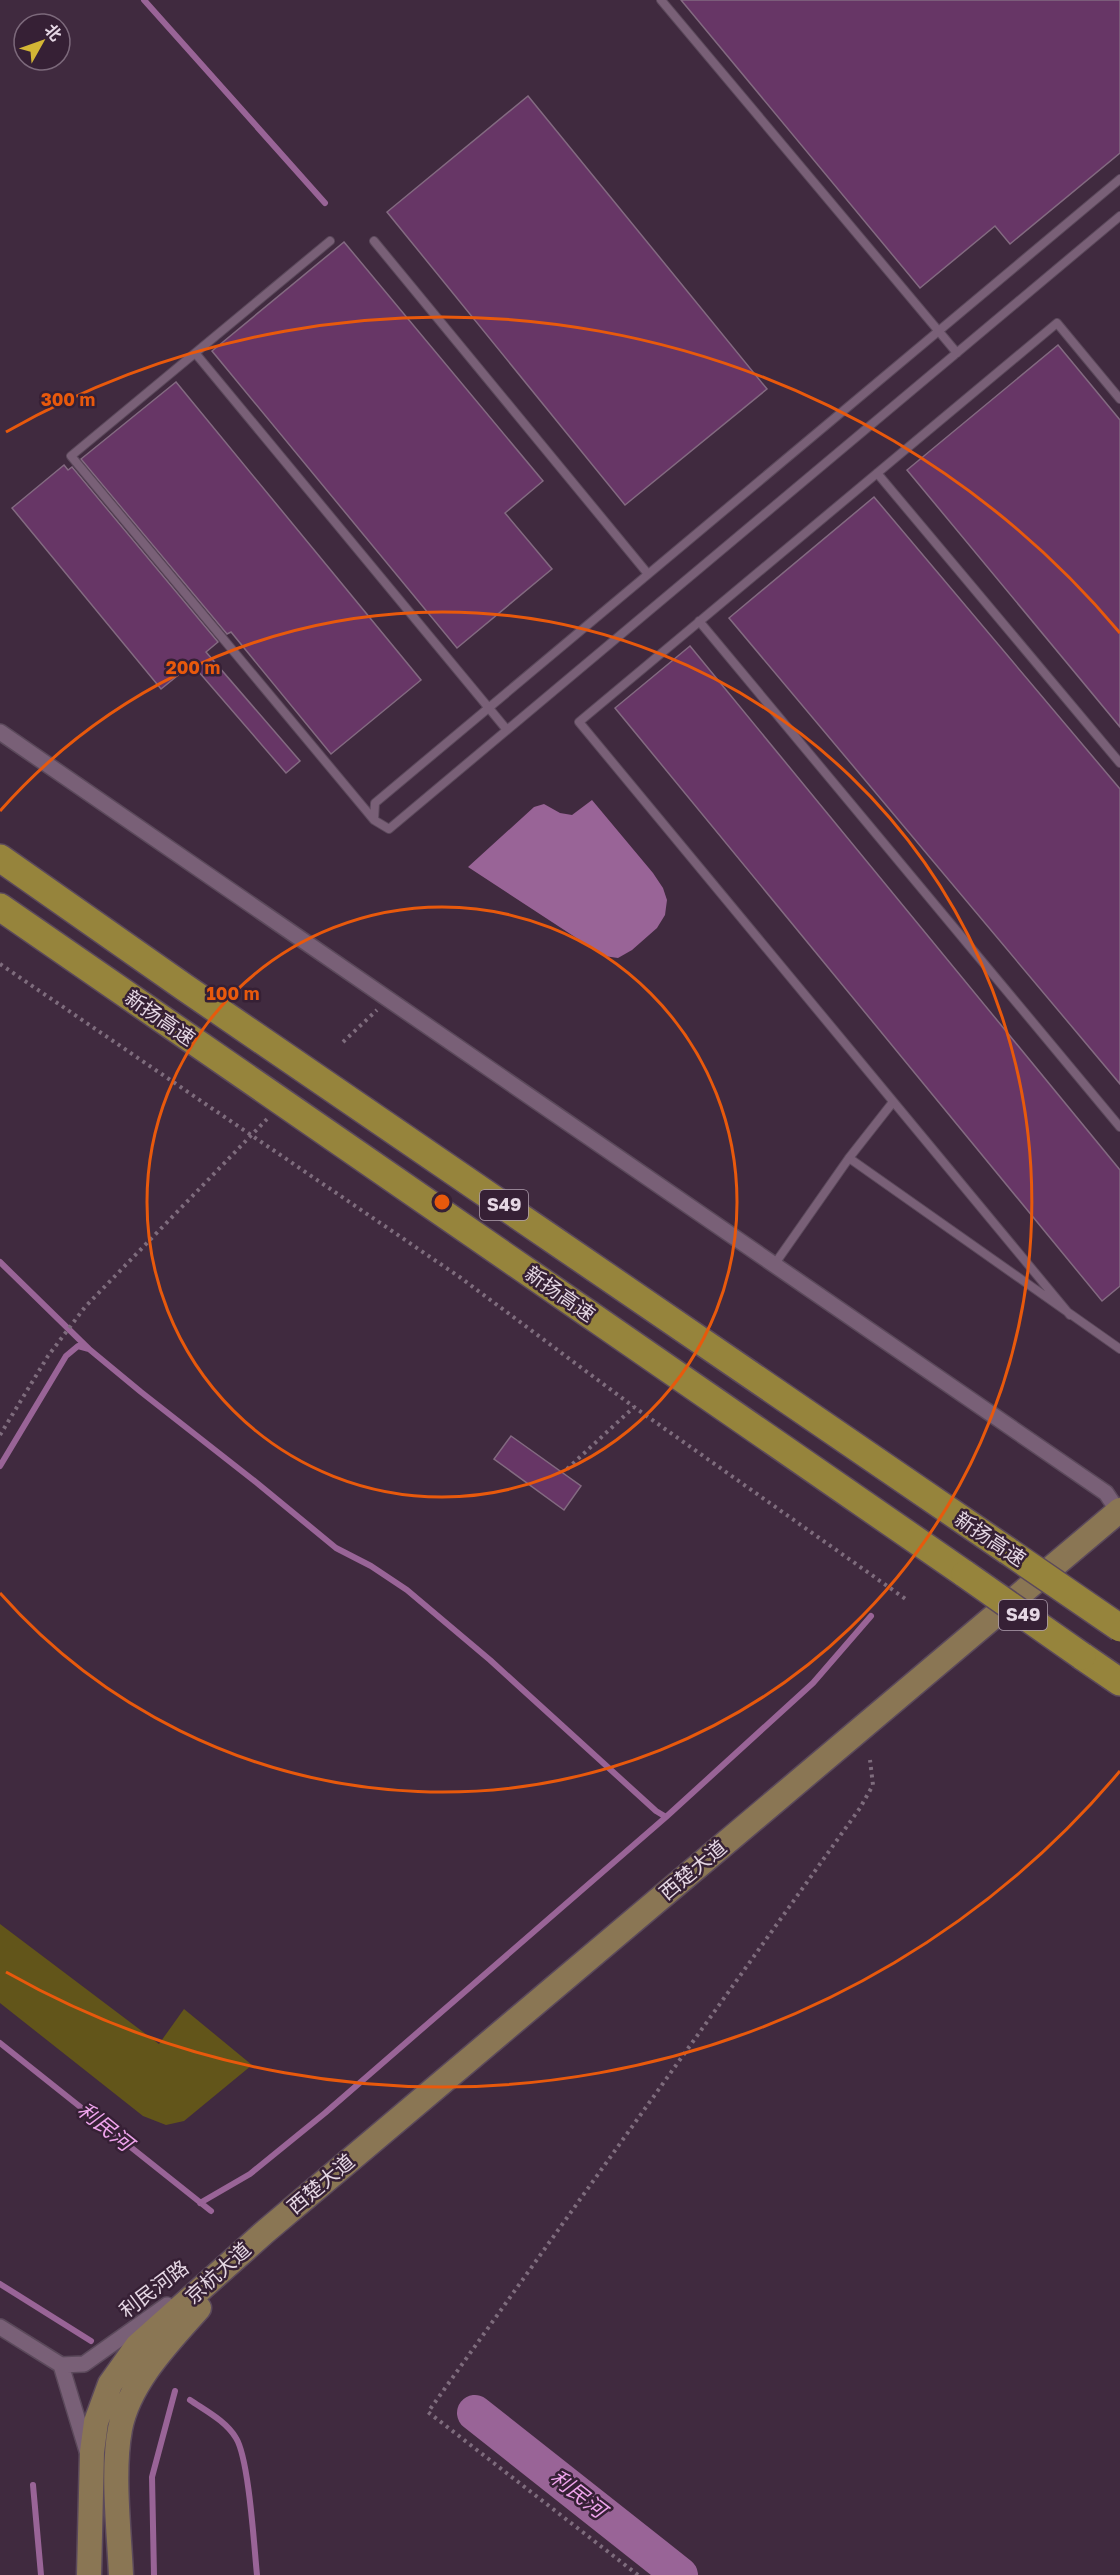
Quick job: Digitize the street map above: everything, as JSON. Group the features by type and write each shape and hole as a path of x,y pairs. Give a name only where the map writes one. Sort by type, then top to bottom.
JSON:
{"highway":[{"name":"新扬高速","path":"0,858 184,987 1120,1628"},
{"name":"新扬高速","path":"0,907 1120,1682"}],"main road":[{"name":"西楚大道","path":"266,2231 1119,1510"},
{"name":"京杭大道","path":"89,2575 91,2467 96,2422 110,2384 137,2346 266,2231"},
{"name":"京杭大道","path":"121,2575 117,2465 120,2428 134,2393 161,2351 266,2231"}],"street":[{"path":"0,732 1106,1493 1119,1510"},
{"name":"利民河路","path":"61,2365 84,2364 104,2351 266,2231"},
{"path":"0,2327 61,2365 78,2414 91,2467"}],"lane":[{"path":"661,0 957,353"},
{"path":"374,820 375,803 1120,179"},
{"path":"330,241 71,456 374,820 389,829 1120,216"},
{"path":"374,241 648,574"},
{"path":"1070,1315 579,722 1056,323 1120,399"},
{"path":"196,354 507,730"},
{"path":"877,473 1120,763"},
{"path":"699,621 1120,1127"},
{"path":"774,1265 849,1158 893,1102"},
{"path":"849,1158 1120,1349"}],"path":[{"path":"0,964 461,1278 634,1407 907,1600"},
{"path":"343,1042 388,999"},
{"path":"0,1436 48,1356 86,1307 268,1117"},
{"path":"567,1469 634,1407"},
{"path":"638,2575 428,2412 860,1808 873,1785 870,1760"}],"shaded area":[{"path":"592,800 653,873 663,888 667,900 665,915 657,928 632,950 618,958 604,956 468,867 534,807 544,804 560,813 572,815"},
{"path":"0,1924 159,2044 184,2009 252,2065 184,2121 166,2125 143,2116 0,2003"}],"building":[{"path":"681,0 1120,0 1120,153 1010,244 995,226 920,288"},
{"path":"528,96 767,389 625,505 387,212"},
{"path":"344,242 543,481 505,513 552,569 457,648 212,351"},
{"path":"1058,345 1120,420 1120,727 907,470"},
{"path":"176,382 421,680 331,754 231,632 227,634 81,459"},
{"path":"64,465 68,470 72,467 218,642 206,652 300,761 286,773 192,664 161,689 12,508"},
{"path":"874,497 1120,789 1120,1084 729,618"},
{"path":"690,646 1120,1170 1120,1286 1102,1301 615,708"},
{"path":"511,1436 581,1486 564,1510 494,1459"}],"waterway":[{"path":"144,0 325,203"},
{"path":"0,1262 89,1349 336,1548 371,1566 407,1590 490,1660 656,1811 666,1817"},
{"path":"0,1466 66,1356 78,1346 89,1349"},
{"path":"200,2203 250,2174 325,2113 666,1817 813,1683 871,1616"},
{"name":"利民河","path":"0,2043 211,2211"},
{"path":"0,2284 91,2341"},
{"path":"154,2575 152,2477 175,2391"},
{"path":"190,2400 227,2426 241,2449 248,2483 257,2575"},
{"name":"利民河","path":"475,2413 680,2575"},
{"path":"33,2485 41,2575"}]}
